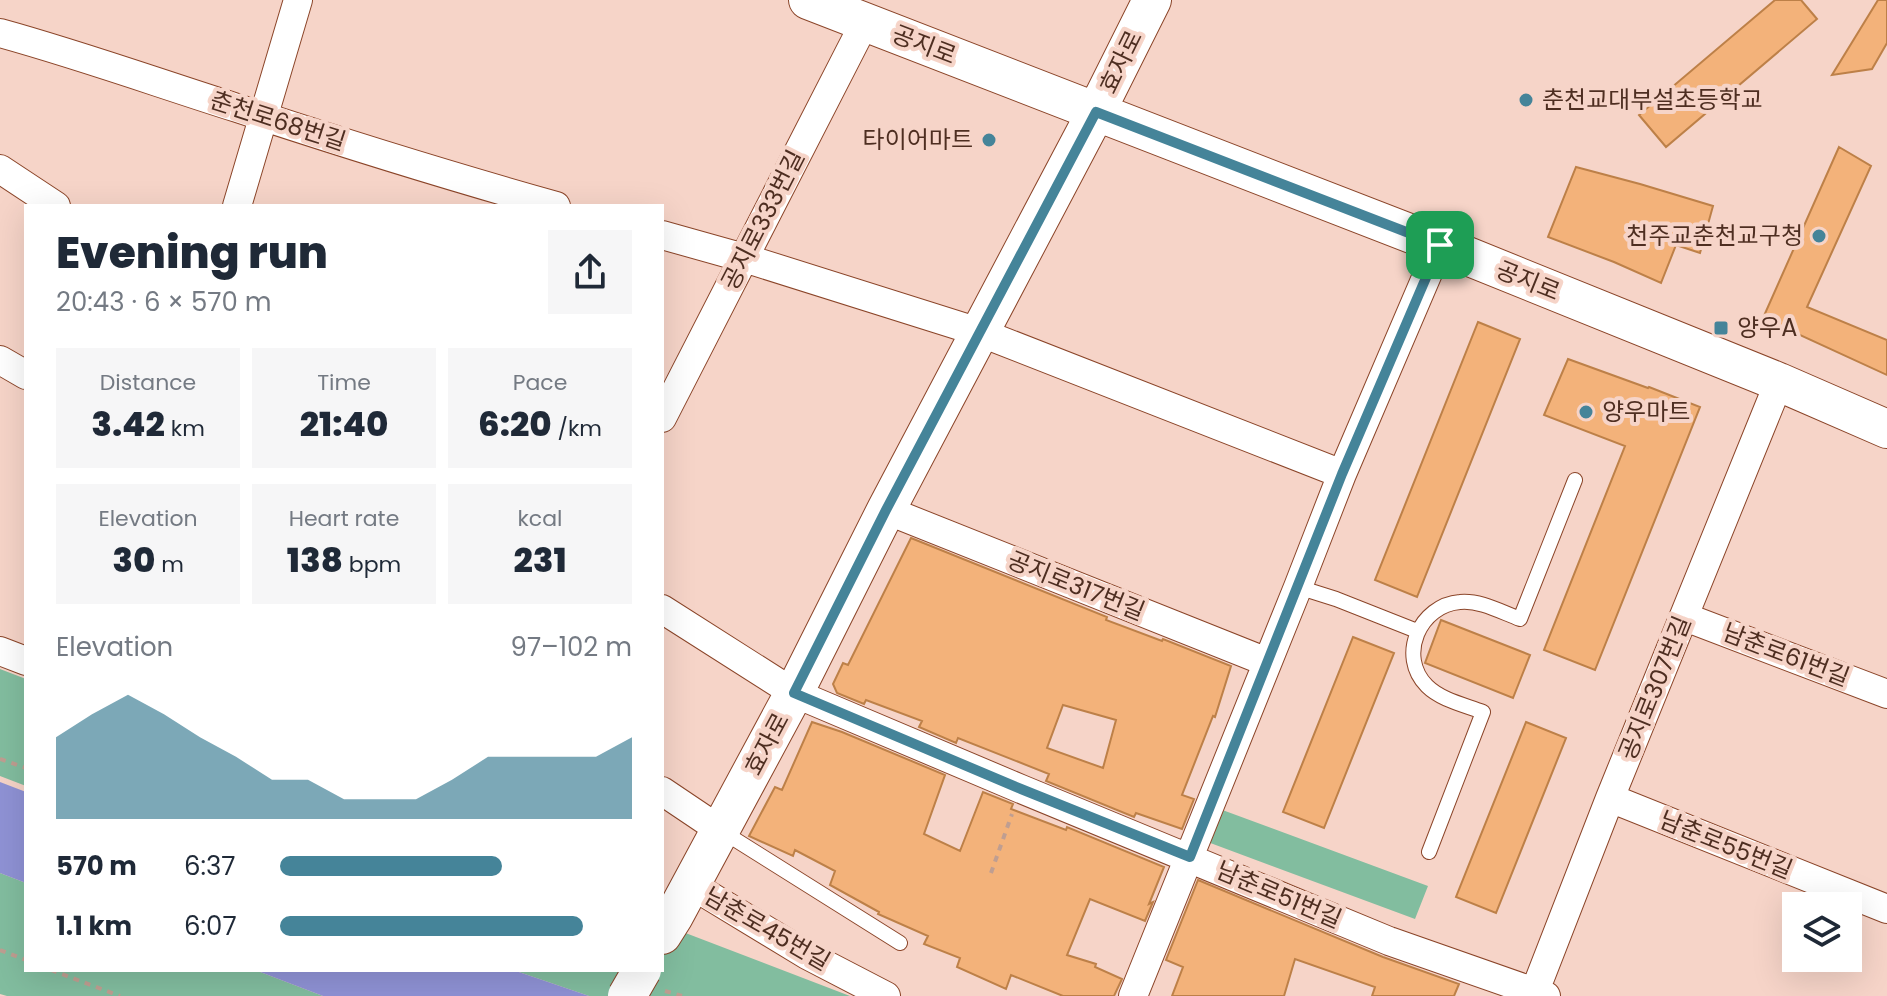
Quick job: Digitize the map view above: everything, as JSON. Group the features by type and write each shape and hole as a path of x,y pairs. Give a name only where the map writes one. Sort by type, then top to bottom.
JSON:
{"street":[{"path":"238,204 298,0"},
{"name":"공지로","path":"808,0 1440,245 1887,429"},
{"name":"효자로","path":"670,916 794,693 1152,0"},
{"name":"공지로333번길","path":"664,414 865,22"},
{"name":"춘천로68번길","path":"0,33 263,117 494,198 540,204"},
{"path":"0,169 53,204"},
{"path":"664,236 979,332 1342,474"},
{"path":"1133,996 1342,474 1440,245"},
{"path":"0,360 24,374"},
{"name":"공지로307번길","path":"1538,994 1610,798 1779,382"},
{"name":"공지로317번길","path":"886,510 1267,662"},
{"name":"남춘로51번길","path":"664,610 794,693 1389,941 1538,994"},
{"name":"남춘로61번길","path":"1685,617 1887,694"},
{"path":"0,651 24,660"},
{"path":"664,792 720,830"},
{"name":"남춘로55번길","path":"1610,798 1887,909"},
{"name":"남춘로45번길","path":"670,916 807,955 886,996"},
{"path":"627,996 641,972"}],"lane":[{"path":"1429,852 1483,712 1439,695 1426,685 1417,671 1413,655 1417,631 1432,612 1446,604 1463,601 1520,619 1575,480"},
{"path":"1298,587 1417,631"},
{"path":"720,830 900,943"}],"path":[{"path":"0,759 24,767"},
{"path":"991,873 1021,789"},
{"path":"0,950 24,959"},
{"path":"56,972 120,996"}],"green space":[{"path":"0,669 24,678 24,785 0,776"},
{"path":"1217,808 1428,886 1415,919 1205,841"},
{"path":"0,873 24,882 24,972 260,972 323,996 7,996 0,994"},
{"path":"664,925 850,996 589,996 519,972 664,972"}],"water":[{"path":"0,782 24,791 24,882 0,873"},
{"path":"260,972 519,972 589,996 323,996"}],"building":[{"path":"1775,0 1801,0 1817,19 1666,147 1639,115"},
{"path":"1878,0 1887,0 1887,43 1872,69 1832,75"},
{"name":"천주교춘천교구청","path":"1839,147 1871,166 1807,307 1887,340 1887,375 1763,318"},
{"path":"1576,167 1713,206 1700,253 1676,245 1661,283 1548,237"},
{"path":"1478,322 1520,339 1417,597 1375,580"},
{"path":"1568,359 1700,407 1595,670 1544,650 1625,446 1544,415"},
{"path":"911,538 1107,617 1106,620 1231,666 1215,717 1182,795 1194,799 1182,829 1136,813 1134,817 1046,781 1049,774 958,738 956,743 919,727 922,721 866,700 864,704 837,693 833,684 843,663 848,665","holes":["1063,705 1116,720 1103,768 1047,748"]},
{"path":"1441,620 1530,655 1513,698 1425,663"},
{"path":"1353,637 1394,653 1324,828 1283,812"},
{"path":"812,722 945,775 924,834 960,851 983,792 1013,804 1011,809 1066,830 1067,827 1164,867 1145,921 1090,899 1067,955 1096,964 1095,967 1122,979 1114,996 1063,996 1011,975 1006,989 957,967 960,958 924,944 928,936 878,914 830,885 835,871 795,850 793,856 749,836 775,787 782,790"},
{"path":"1526,722 1566,738 1496,913 1456,897"},
{"path":"1198,880 1383,957 1459,984 1454,996 1372,996 1375,987 1295,959 1284,996 1172,996 1183,967 1166,960"}],"place":[{"name":"춘천교대부설초등학교","path":"1526,100"},
{"name":"타이어마트","path":"989,140"},
{"name":"천주교춘천교구청","path":"1819,236"},
{"name":"양우A","path":"1721,328"},
{"name":"양우마트","path":"1586,412"}],"route":[{"path":"1096,112 1440,245 1342,474 1190,857 794,693 886,510 1096,112"}]}
